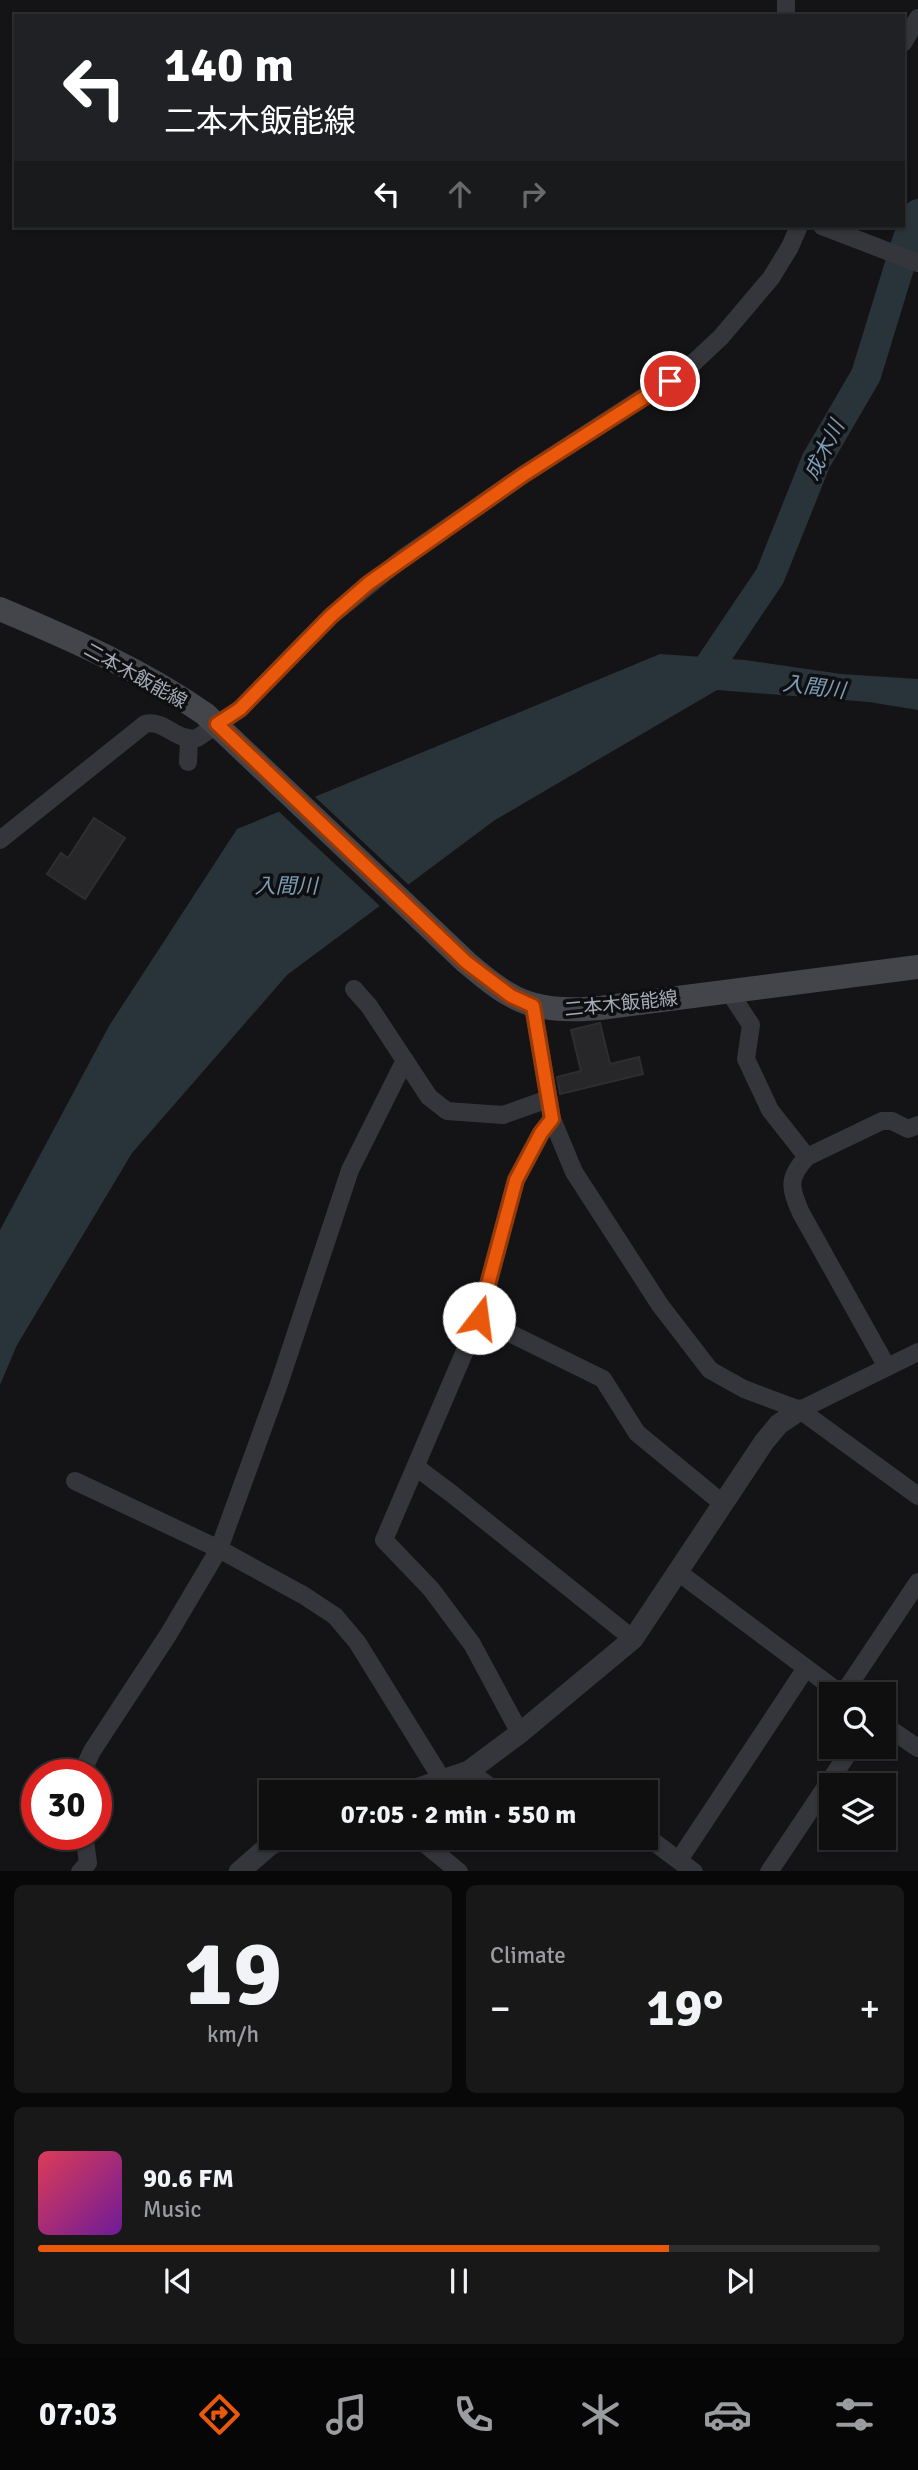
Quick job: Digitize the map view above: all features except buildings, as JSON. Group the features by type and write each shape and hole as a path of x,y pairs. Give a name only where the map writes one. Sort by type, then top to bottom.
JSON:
{"main road":[{"name":"二本木飯能線","path":"0,609 85,647 163,687 205,714 424,923 493,984 533,1006 567,1011 600,1009 728,990 916,970"}],"street":[{"path":"905,40 918,18"},
{"path":"0,840 145,724 153,722 189,739 223,731 240,709 331,616 369,583 523,475 688,368 721,337 771,278 798,228"},
{"path":"827,228 918,263"},
{"path":"188,762 189,739"},
{"path":"354,989 369,1006 429,1097 447,1111 503,1115 548,1099"},
{"path":"728,990 751,1025 746,1059 763,1096 775,1117 807,1157"},
{"path":"533,1006 552,1119 574,1172 660,1305 710,1370 744,1389 800,1410 918,1496"},
{"path":"88,1759 168,1635 219,1549 278,1387 350,1170 405,1060"},
{"path":"520,1733 472,1644 431,1589 384,1541 479,1318 516,1180 541,1133 552,1119"},
{"path":"887,1367 791,1192 792,1180 797,1167 807,1157 883,1121 892,1121 908,1129 918,1125"},
{"path":"479,1318 603,1379 637,1433 722,1503"},
{"path":"445,1780 469,1770 520,1733 633,1639 722,1503 779,1424 800,1410 918,1352"},
{"path":"416,1468 633,1639"},
{"path":"75,1481 219,1549 303,1595 335,1616 357,1642 442,1780"},
{"path":"678,1572 825,1682"},
{"path":"850,1682 918,1582"},
{"path":"679,1860 806,1668"},
{"path":"896,1733 918,1748"},
{"path":"769,1871 844,1759"},
{"path":"469,1770 482,1780"},
{"path":"658,1845 694,1871"},
{"path":"80,1871 88,1863 86,1850"},
{"path":"248,1869 265,1850"},
{"path":"433,1850 460,1871"}],"water":[{"name":"入間川","path":"660,654 745,660 841,674 918,679 918,710 869,702 717,690 495,820 287,975 132,1153 17,1345 0,1385 0,1230 109,1026 237,829"}],"pier":[{"path":"312,794 411,887 382,908 276,809"}],"waterway":[{"name":"成木川","path":"704,674 770,576 816,461 866,375 908,238 918,214"}],"route":[{"path":"479,1318 516,1180 541,1133 552,1119 533,1006 511,996 466,962 217,724 240,709 331,616 369,583 523,475 670,381"}]}
